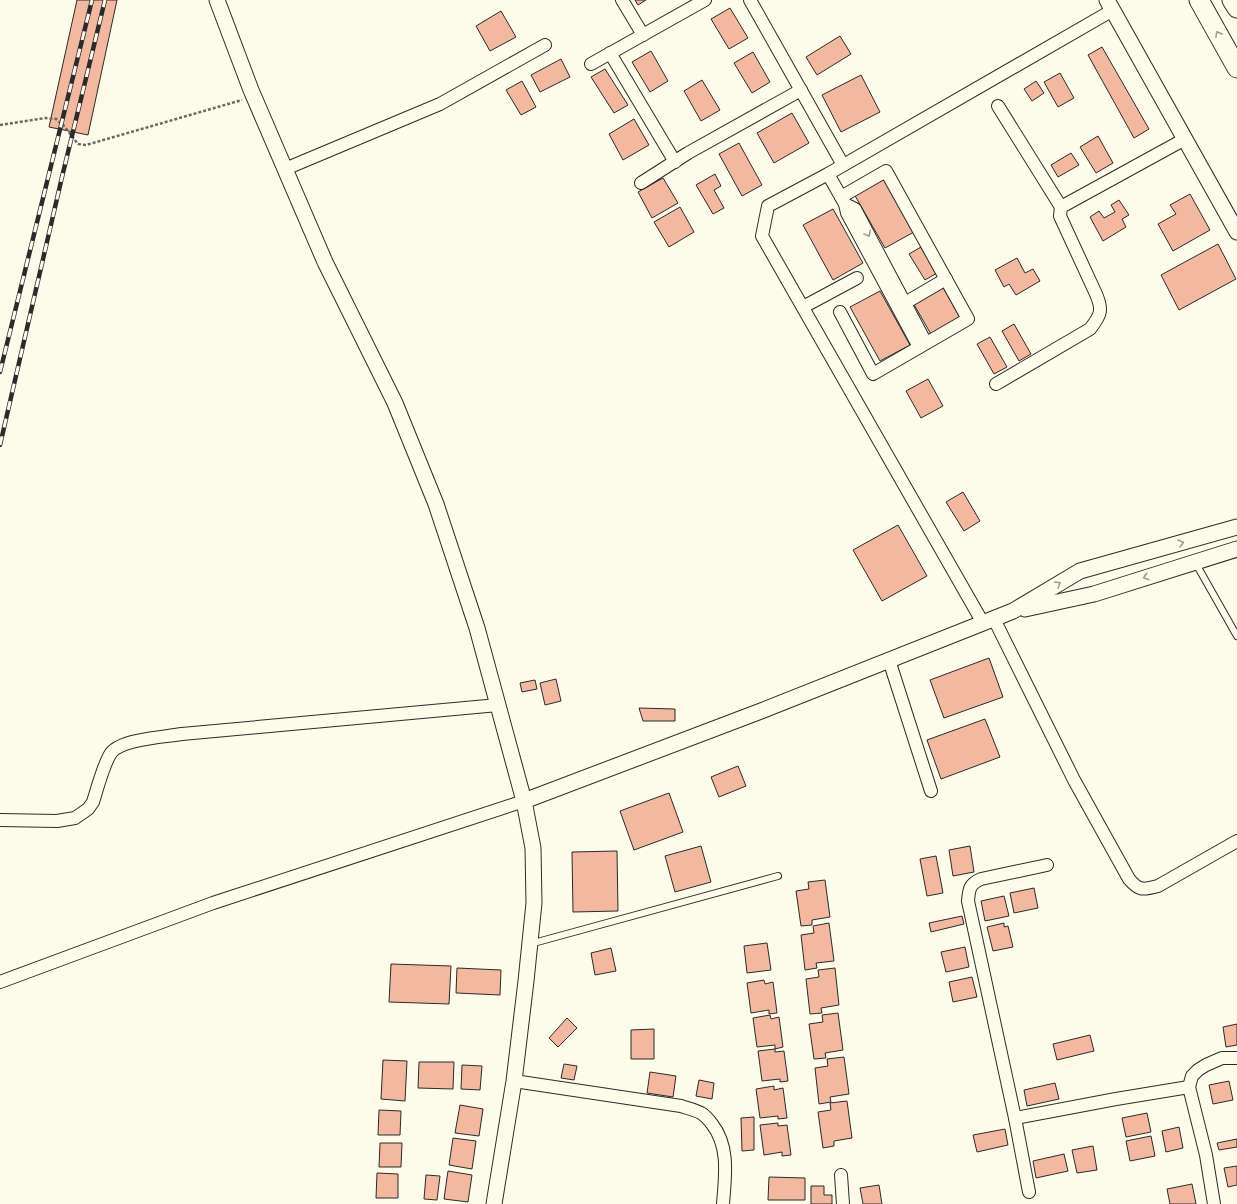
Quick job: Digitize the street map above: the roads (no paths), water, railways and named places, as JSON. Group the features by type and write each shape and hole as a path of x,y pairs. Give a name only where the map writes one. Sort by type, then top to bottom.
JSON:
{"main road":[{"path":"1199,0 1237,68"},
{"path":"1232,0 1237,8"}],"street":[{"path":"217,0 254,97 325,262 395,403 436,504 477,628 524,801 533,848 534,903 514,1082 494,1204"},
{"path":"622,0 643,35"},
{"path":"591,64 705,0"},
{"path":"750,0 843,165"},
{"path":"1237,232 1110,5 828,174 768,206 762,236 988,621 1129,879 1135,886 1144,889 1158,886 1237,842"},
{"path":"285,169 440,104 545,45"},
{"path":"610,53 674,162"},
{"path":"640,183 801,90"},
{"path":"996,384 1090,329 1100,313 1100,304 1096,294 1060,216 1061,207 998,106"},
{"path":"1061,207 1185,139"},
{"path":"840,312 873,374 968,318 886,171 843,200"},
{"path":"828,174 843,200 847,213 922,345"},
{"path":"843,200 855,209 905,303 922,345"},
{"path":"803,308 857,278"},
{"path":"905,303 946,279"},
{"path":"0,982 213,903 524,801 754,713 1013,611 1080,571 1237,527"},
{"path":"1013,611 1094,594 1237,549"},
{"path":"889,660 931,791"},
{"path":"0,820 57,821 75,818 88,809 93,802 112,752 120,745 131,742 182,734 498,705"},
{"path":"1029,1192 1015,1118 968,900 970,887 974,882 1047,865"},
{"path":"1214,1204 1206,1156 1189,1087 1192,1076 1206,1065 1222,1058 1237,1058"},
{"path":"514,1082 681,1106 701,1113 706,1116 717,1130 723,1144 725,1173 723,1204"},
{"path":"1015,1118 1116,1098 1189,1087"},
{"path":"840,1174 843,1204"}],"lane":[{"path":"1195,562 1237,636"},
{"path":"530,944 778,876"}],"railway":[{"path":"0,372 92,0"},
{"path":"0,445 62,177 105,0"}]}
